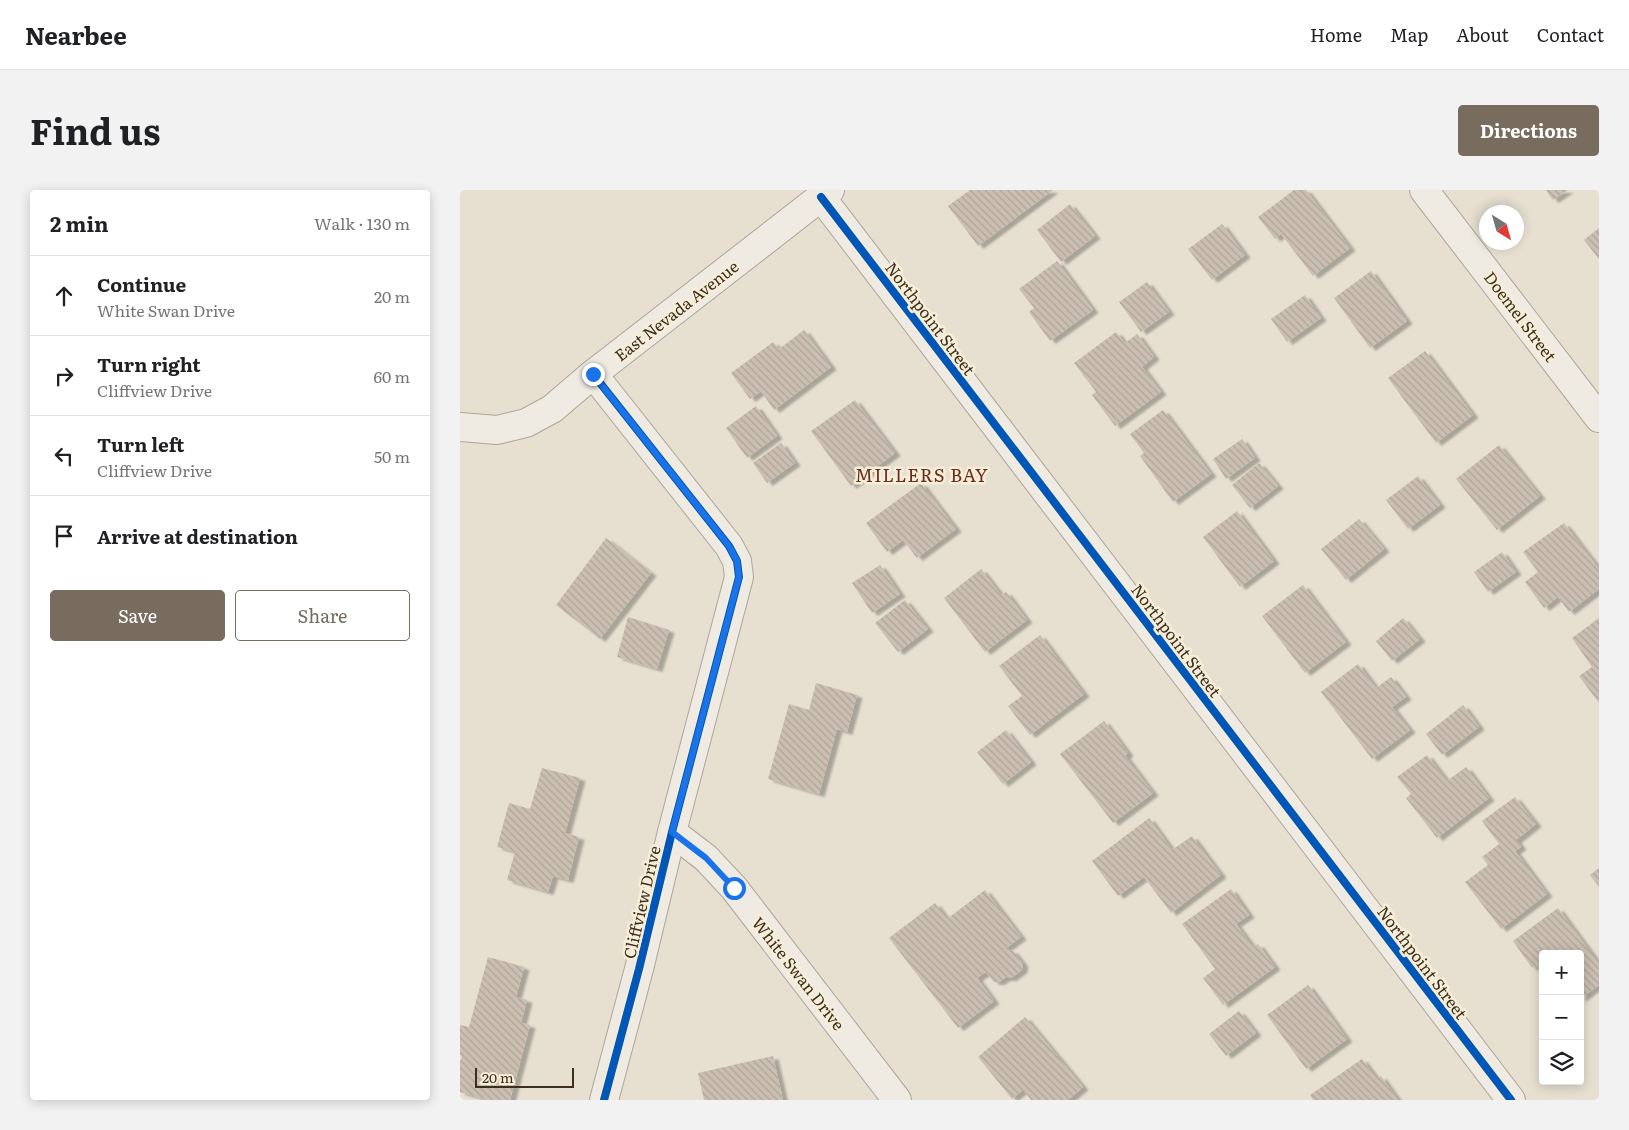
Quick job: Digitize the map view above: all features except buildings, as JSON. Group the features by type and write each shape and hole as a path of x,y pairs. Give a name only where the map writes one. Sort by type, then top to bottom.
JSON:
{"street":[{"name":"Doemel Street","path":"1424,190 1599,418"},
{"name":"East Nevada Avenue","path":"460,427 497,430 526,423 552,409 593,374 826,194"},
{"name":"Northpoint Street","path":"826,194 1511,1100"},
{"name":"Cliffview Drive","path":"593,374 729,546 737,561 739,577 604,1100"},
{"name":"White Swan Drive","path":"672,832 706,858 734,888 897,1100"}],"cycle path":[{"path":"821,197 1511,1100"},
{"path":"593,374 729,546 737,561 739,577 604,1100"}],"district":[{"name":"MILLERS BAY","path":"922,474"}],"route":[{"path":"593,374 729,546 737,561 739,577 672,832 706,858 734,888"}]}
